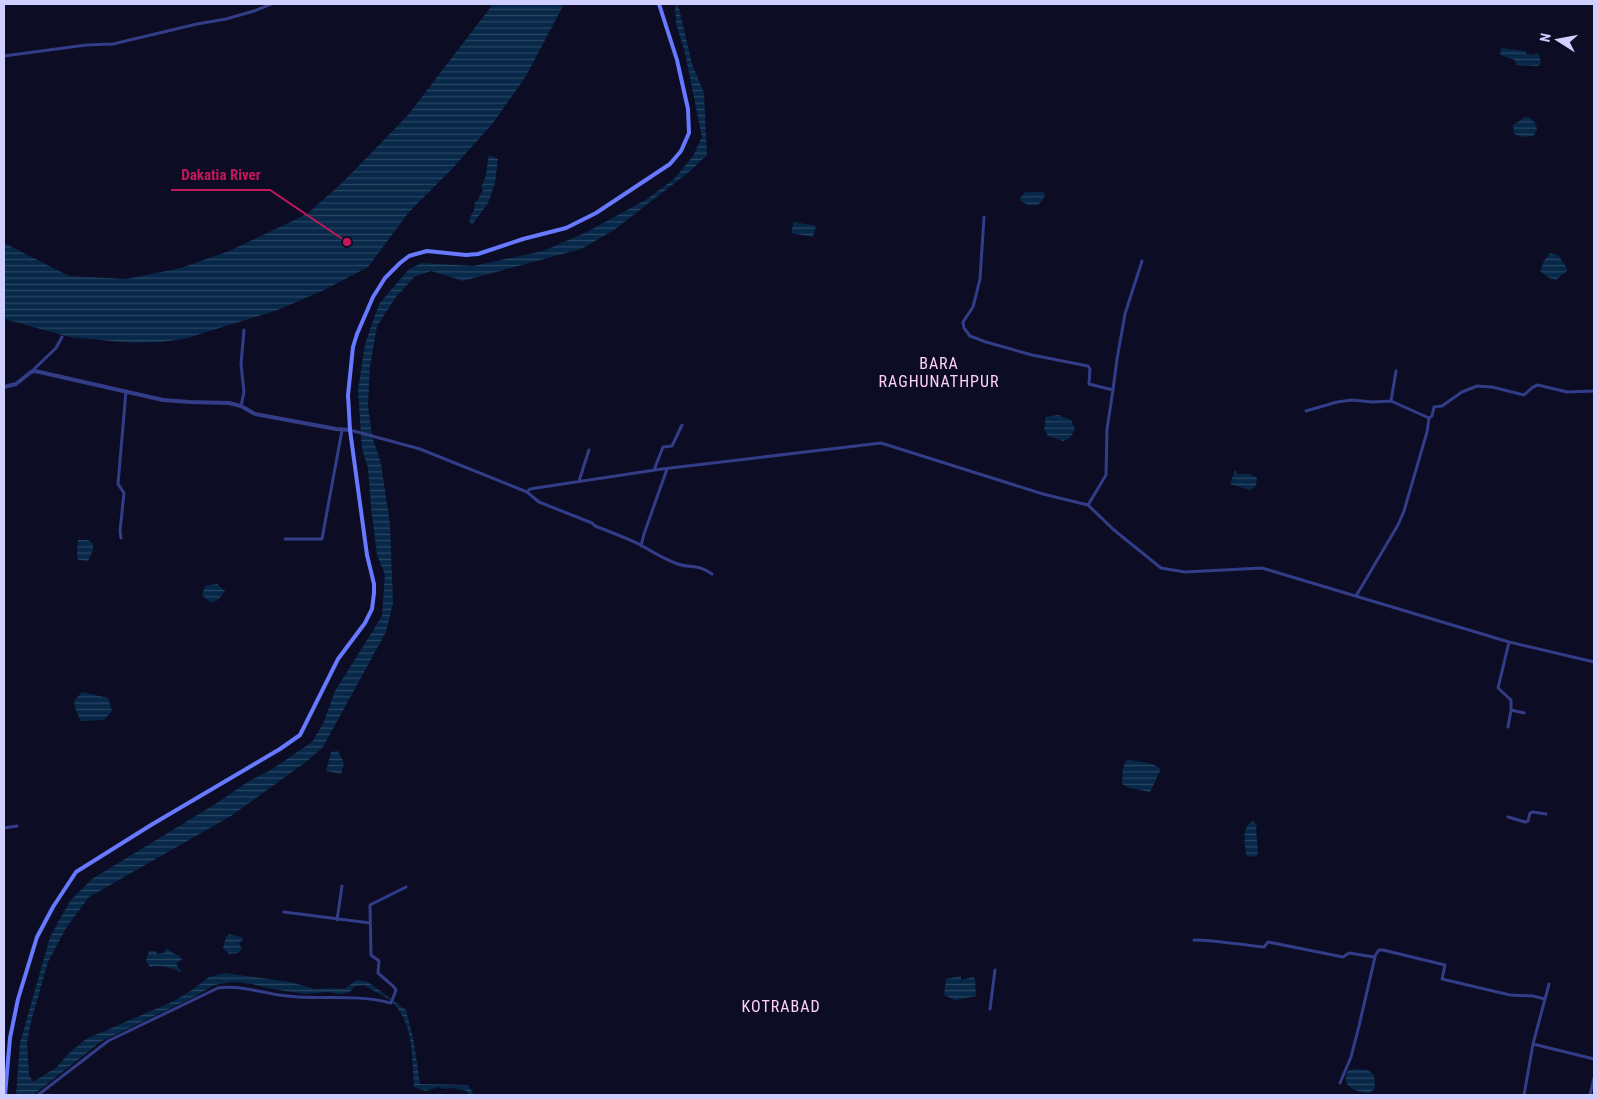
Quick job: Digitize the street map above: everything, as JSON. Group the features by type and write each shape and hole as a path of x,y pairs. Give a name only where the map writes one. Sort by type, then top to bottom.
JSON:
{"main road":[{"path":"5,1095 10,1038 18,999 37,937 53,906 76,872 151,825 280,749 300,735 338,658 365,623 372,609 374,584 367,555 350,430 348,395 353,347 373,297 385,278 409,256 427,252 478,254 523,239 566,228 596,213 670,164 681,151 690,134 688,109 677,60 659,4"}],"street":[{"path":"4,56 86,45 113,44 226,19 270,4"},
{"path":"984,217 980,279 973,306 963,322 964,328 970,336 1032,355 1083,364 1090,369 1090,384 1112,390"},
{"path":"1088,505 1106,475 1107,428 1112,390 1125,314 1142,260"},
{"path":"241,406 244,392 241,364 244,330"},
{"path":"4,387 16,384 31,372 56,348 62,337"},
{"path":"31,372 35,371 126,390 163,400 229,403 241,406 255,414 350,430 420,450 527,492 539,502 592,523 672,562 699,567 712,574"},
{"path":"1391,401 1396,371"},
{"path":"1356,596 1398,525 1404,511 1427,432 1429,418 1432,416 1434,408 1442,406 1462,392 1477,386 1492,387 1524,395 1538,385 1567,392 1594,391"},
{"path":"121,538 124,493 118,484 126,390"},
{"path":"1306,411 1337,402 1352,400 1391,401 1429,418"},
{"path":"654,470 663,447 672,446 682,425"},
{"path":"285,539 322,539 342,430"},
{"path":"527,492 530,489 654,470 881,443 1043,494 1088,505 1114,530 1161,568 1184,572 1262,568 1509,642 1594,662"},
{"path":"579,481 589,450"},
{"path":"642,546 644,534 667,469"},
{"path":"1508,727 1512,710 1511,700 1498,688 1509,642"},
{"path":"1512,710 1524,713"},
{"path":"1508,818 1525,822 1528,821 1530,813 1546,814"},
{"path":"4,828 17,826"},
{"path":"337,920 342,886"},
{"path":"38,1095 108,1041 218,988 244,989 297,997 374,998 391,1003 396,990 378,973 380,961 371,955 370,905 406,887"},
{"path":"284,912 370,923"},
{"path":"1194,940 1216,940 1232,944 1264,947 1268,942 1343,957 1348,953 1376,956"},
{"path":"1340,1083 1360,1026 1379,950 1445,965 1442,979 1510,995 1533,996 1545,999"},
{"path":"990,1009 995,970"},
{"path":"1524,1095 1533,1044 1549,984"},
{"path":"1533,1044 1594,1059"},
{"path":"1590,1095 1594,1078"}],"water":[{"path":"493,4 564,4 526,76 493,123 451,170 409,212 368,267 324,290 278,310 184,339 132,343 70,337 4,319 4,243 69,276 126,279 181,268 229,251 307,214 342,183 408,115"},
{"path":"673,4 678,4 692,64 704,93 707,155 689,172 614,230 581,249 463,281 431,271 414,277 396,297 377,326 370,366 368,405 372,436 381,464 390,524 393,603 386,632 323,747 306,762 231,816 89,897 66,928 48,962 27,1042 29,1075 33,1082 57,1067 69,1053 86,1039 174,1001 209,977 225,973 290,982 315,989 344,989 357,980 368,982 406,1010 414,1043 420,1084 468,1085 474,1095 468,1095 467,1091 453,1088 444,1089 439,1087 425,1091 414,1087 412,1053 404,1019 391,1001 364,985 354,987 350,992 341,994 328,992 306,994 232,982 214,985 196,996 102,1041 33,1095 16,1095 20,1043 50,937 70,901 92,879 217,803 249,781 271,770 312,742 323,724 335,691 382,616 385,575 377,555 368,468 362,449 358,390 365,344 379,304 409,269 422,263 473,266 543,251 587,232 647,199 674,179 693,156 702,137 685,53 676,23 675,5"},
{"path":"1501,48 1525,51 1527,54 1535,55 1536,53 1539,55 1541,63 1538,66 1516,65 1515,60 1500,55"},
{"path":"1525,117 1531,119 1536,125 1537,130 1533,136 1523,137 1514,134 1513,125"},
{"path":"489,155 498,159 495,183 488,203 472,225 469,220 474,210 475,202 483,190 481,187 486,175"},
{"path":"1025,192 1043,192 1045,195 1038,205 1028,205 1019,200"},
{"path":"794,222 816,226 813,237 791,233"},
{"path":"1550,253 1558,255 1568,270 1556,280 1549,278 1540,271"},
{"path":"1058,415 1071,420 1075,429 1070,438 1063,441 1048,436 1044,429 1046,417"},
{"path":"1235,470 1237,474 1250,474 1257,478 1256,486 1250,490 1230,484"},
{"path":"78,540 88,540 93,544 93,550 88,561 78,560"},
{"path":"217,584 225,591 217,601 210,602 202,595 205,586"},
{"path":"82,692 108,698 112,711 104,720 81,721 74,701"},
{"path":"338,751 344,763 341,774 326,771 331,752"},
{"path":"1126,760 1149,763 1161,769 1150,792 1130,788 1122,784 1123,768"},
{"path":"1253,821 1257,825 1258,852 1257,856 1251,857 1247,856 1244,836 1247,827"},
{"path":"229,934 244,938 239,944 242,949 238,953 229,954 223,948 226,937"},
{"path":"166,948 182,960 176,963 181,972 162,966 150,967 146,961 149,951 156,951 157,954 164,953"},
{"path":"961,976 961,980 973,977 975,979 976,996 955,1000 944,995 946,979"},
{"path":"1357,1069 1368,1070 1374,1075 1375,1088 1370,1093 1353,1089 1346,1082 1347,1072"}],"place":[{"name":"Dakatia River","path":"347,242"}],"district":[{"name":"BARA RAGHUNATHPUR","path":"939,372"},
{"name":"KOTRABAD","path":"781,1006"}]}
